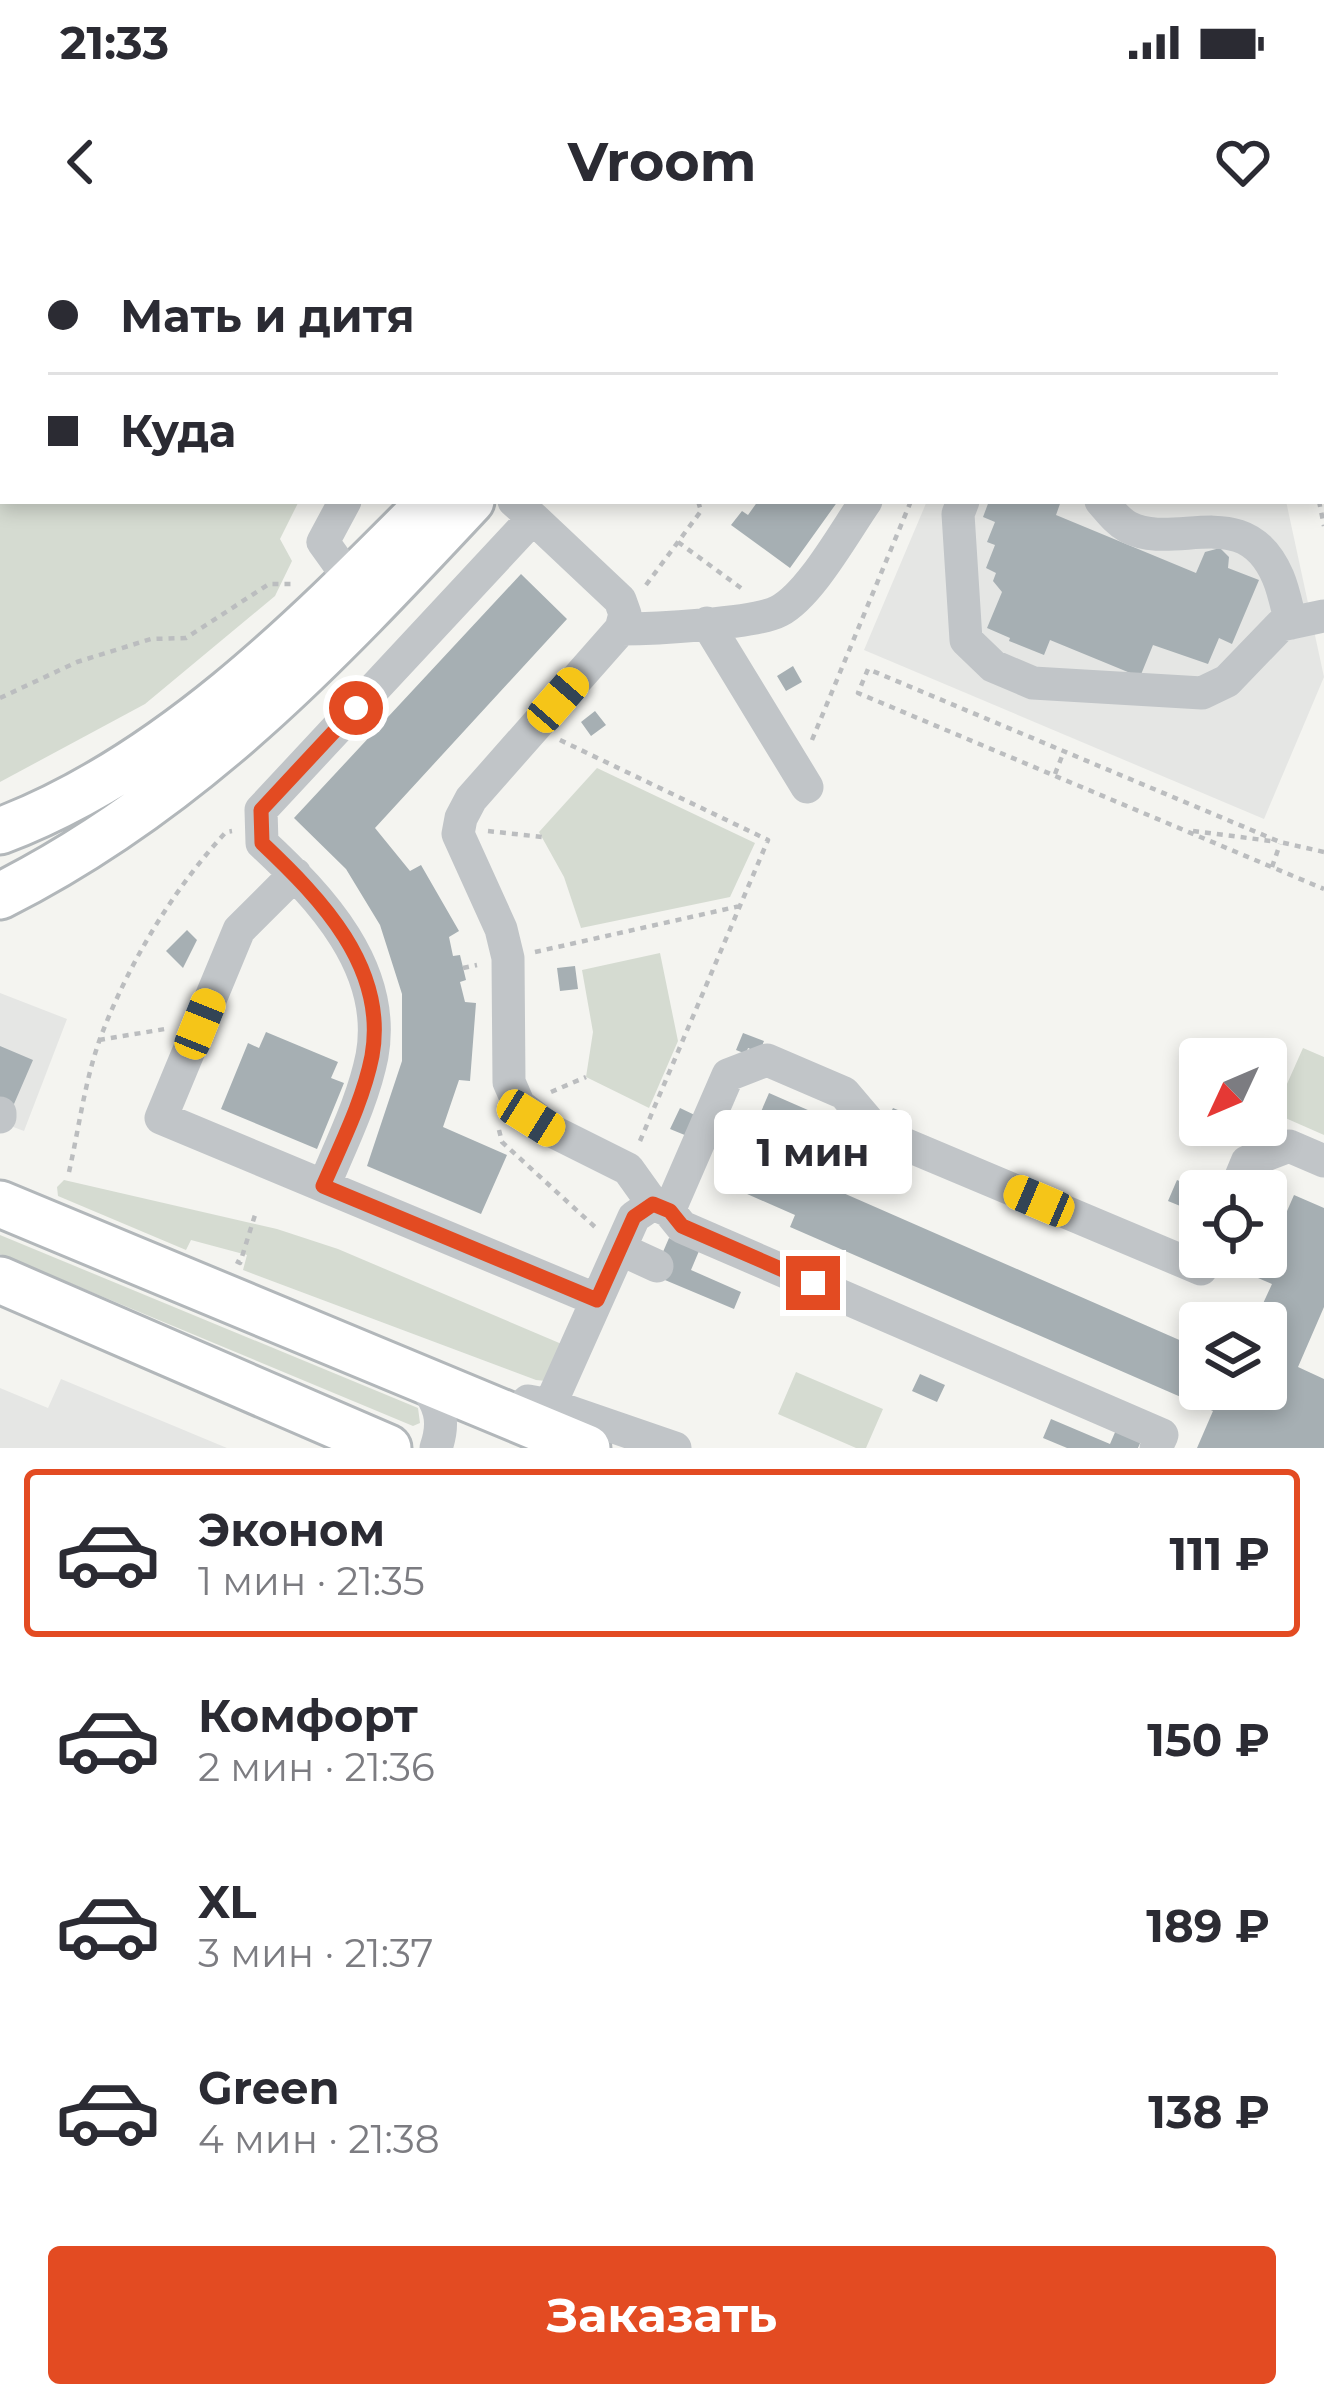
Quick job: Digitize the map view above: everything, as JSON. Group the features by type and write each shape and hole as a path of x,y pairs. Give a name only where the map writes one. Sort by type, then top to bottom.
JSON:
{"main road":[{"path":"0,830 97,785 176,731 351,581 427,504"},
{"path":"0,896 179,786 271,707 468,504"},
{"path":"0,1204 587,1448"},
{"path":"0,1280 388,1448"}],"street":[{"path":"343,504 323,542 351,581"},
{"path":"323,1186 363,1090 373,1051 373,1016 350,944 328,908 262,843 261,810 523,510 620,615 661,629 776,614 796,599 864,504"},
{"path":"962,504 958,514 966,640 993,666 1033,683 1202,693 1227,681 1281,625 1307,620 1250,542 1205,530 1150,533 1131,529 1104,504"},
{"path":"620,615 460,818 458,834 501,929 508,958 509,1082 519,1105 554,1132 628,1168 682,1226 1162,1435 1156,1448"},
{"path":"707,623 803,780"},
{"path":"295,874 239,930 161,1118 282,1152 323,1186 597,1300"},
{"path":"550,1405 634,1217 661,1207 728,1075 767,1060 844,1093 878,1133 1179,1260"},
{"path":"1243,1170 1247,1162 1289,1146 1324,1161"},
{"path":"620,1249 657,1266"},
{"path":"431,1383 550,1405 675,1448"},
{"path":"431,1383 442,1414 436,1448"}],"path":[{"path":"620,615 701,511 699,504"},
{"path":"803,780 910,504"},
{"path":"678,542 776,614"},
{"path":"0,698 77,662 151,639 186,638 269,584 300,584 284,598"},
{"path":"1280,842 868,669 858,694 1324,889"},
{"path":"534,728 768,840 628,1168"},
{"path":"1054,776 1064,751"},
{"path":"70,1172 99,1040 140,948 195,866 226,832 261,826"},
{"path":"1185,830 1324,852"},
{"path":"1272,867 1280,842"},
{"path":"463,968 740,907"},
{"path":"99,1040 200,1024"},
{"path":"496,1114 502,1142 620,1249"},
{"path":"220,1255 240,1263 255,1215"}],"shaded area":[{"path":"0,504 298,504 280,539 292,561 275,596 145,704 0,782"},
{"path":"926,504 1287,504 1324,677 1264,819 864,650"},
{"path":"597,768 755,843 730,897 581,928 564,877 539,832"},
{"path":"660,953 678,1041 649,1108 586,1077 593,1032 582,970"},
{"path":"0,993 67,1019 24,1131 0,1122"},
{"path":"1303,1048 1324,1057 1324,1135 1287,1119 1287,1084"},
{"path":"64,1180 277,1229 338,1249 564,1345 546,1381 536,1380 243,1270 247,1255 191,1240 186,1250 58,1196 57,1187"},
{"path":"0,1235 418,1408 420,1423 413,1426 0,1254"},
{"path":"796,1372 883,1409 866,1448 856,1448 778,1414"},
{"path":"61,1379 227,1448 0,1448 0,1388 48,1408"}],"building":[{"path":"756,504 836,504 790,568 731,525 742,511 748,515"},
{"path":"988,504 1060,504 1056,515 1196,573 1205,552 1220,548 1229,557 1228,568 1259,580 1232,644 1219,638 1208,664 1153,645 1140,677 1050,640 1044,655 987,628 1002,592 993,581 996,573 986,568 995,545 987,542 995,522 983,517"},
{"path":"521,574 567,619 375,828 410,871 421,865 459,931 449,937 453,956 460,955 465,1002 476,1003 470,1081 459,1080 443,1127 507,1155 481,1214 367,1166 402,1061 402,994 380,925 346,869 294,818"},
{"path":"793,666 802,682 786,691 777,676"},
{"path":"595,711 606,725 591,736 581,722"},
{"path":"187,930 197,940 183,968 166,951"},
{"path":"575,966 578,989 560,991 557,968"},
{"path":"266,1032 338,1062 331,1078 344,1083 317,1149 221,1109 248,1043 259,1048"},
{"path":"743,1033 764,1041 759,1053 736,1050"},
{"path":"0,1046 33,1060 14,1104 0,1099"},
{"path":"769,1093 817,1114 793,1171 1179,1340 1179,1396 790,1227 795,1215 729,1186"},
{"path":"680,1108 701,1118 692,1138 670,1129"},
{"path":"893,1108 910,1115 902,1136 890,1131 895,1120 888,1118"},
{"path":"1177,1180 1179,1181 1179,1206 1168,1201"},
{"path":"1294,1195 1324,1208 1324,1307 1298,1367 1324,1379 1324,1448 1197,1448 1213,1411 1287,1410 1287,1302 1264,1302 1272,1284 1258,1278 1287,1278 1287,1211"},
{"path":"669,1238 699,1251 691,1270 741,1292 734,1309 653,1275"},
{"path":"920,1374 945,1385 937,1402 912,1391"},
{"path":"1051,1419 1110,1444 1116,1430 1141,1441 1138,1448 1067,1448 1043,1438"}],"route":[{"path":"356,708 261,810 262,843 328,908 350,944 373,1016 373,1051 363,1090 323,1186 597,1300 634,1217 653,1204 670,1211 682,1226 813,1283"}]}
